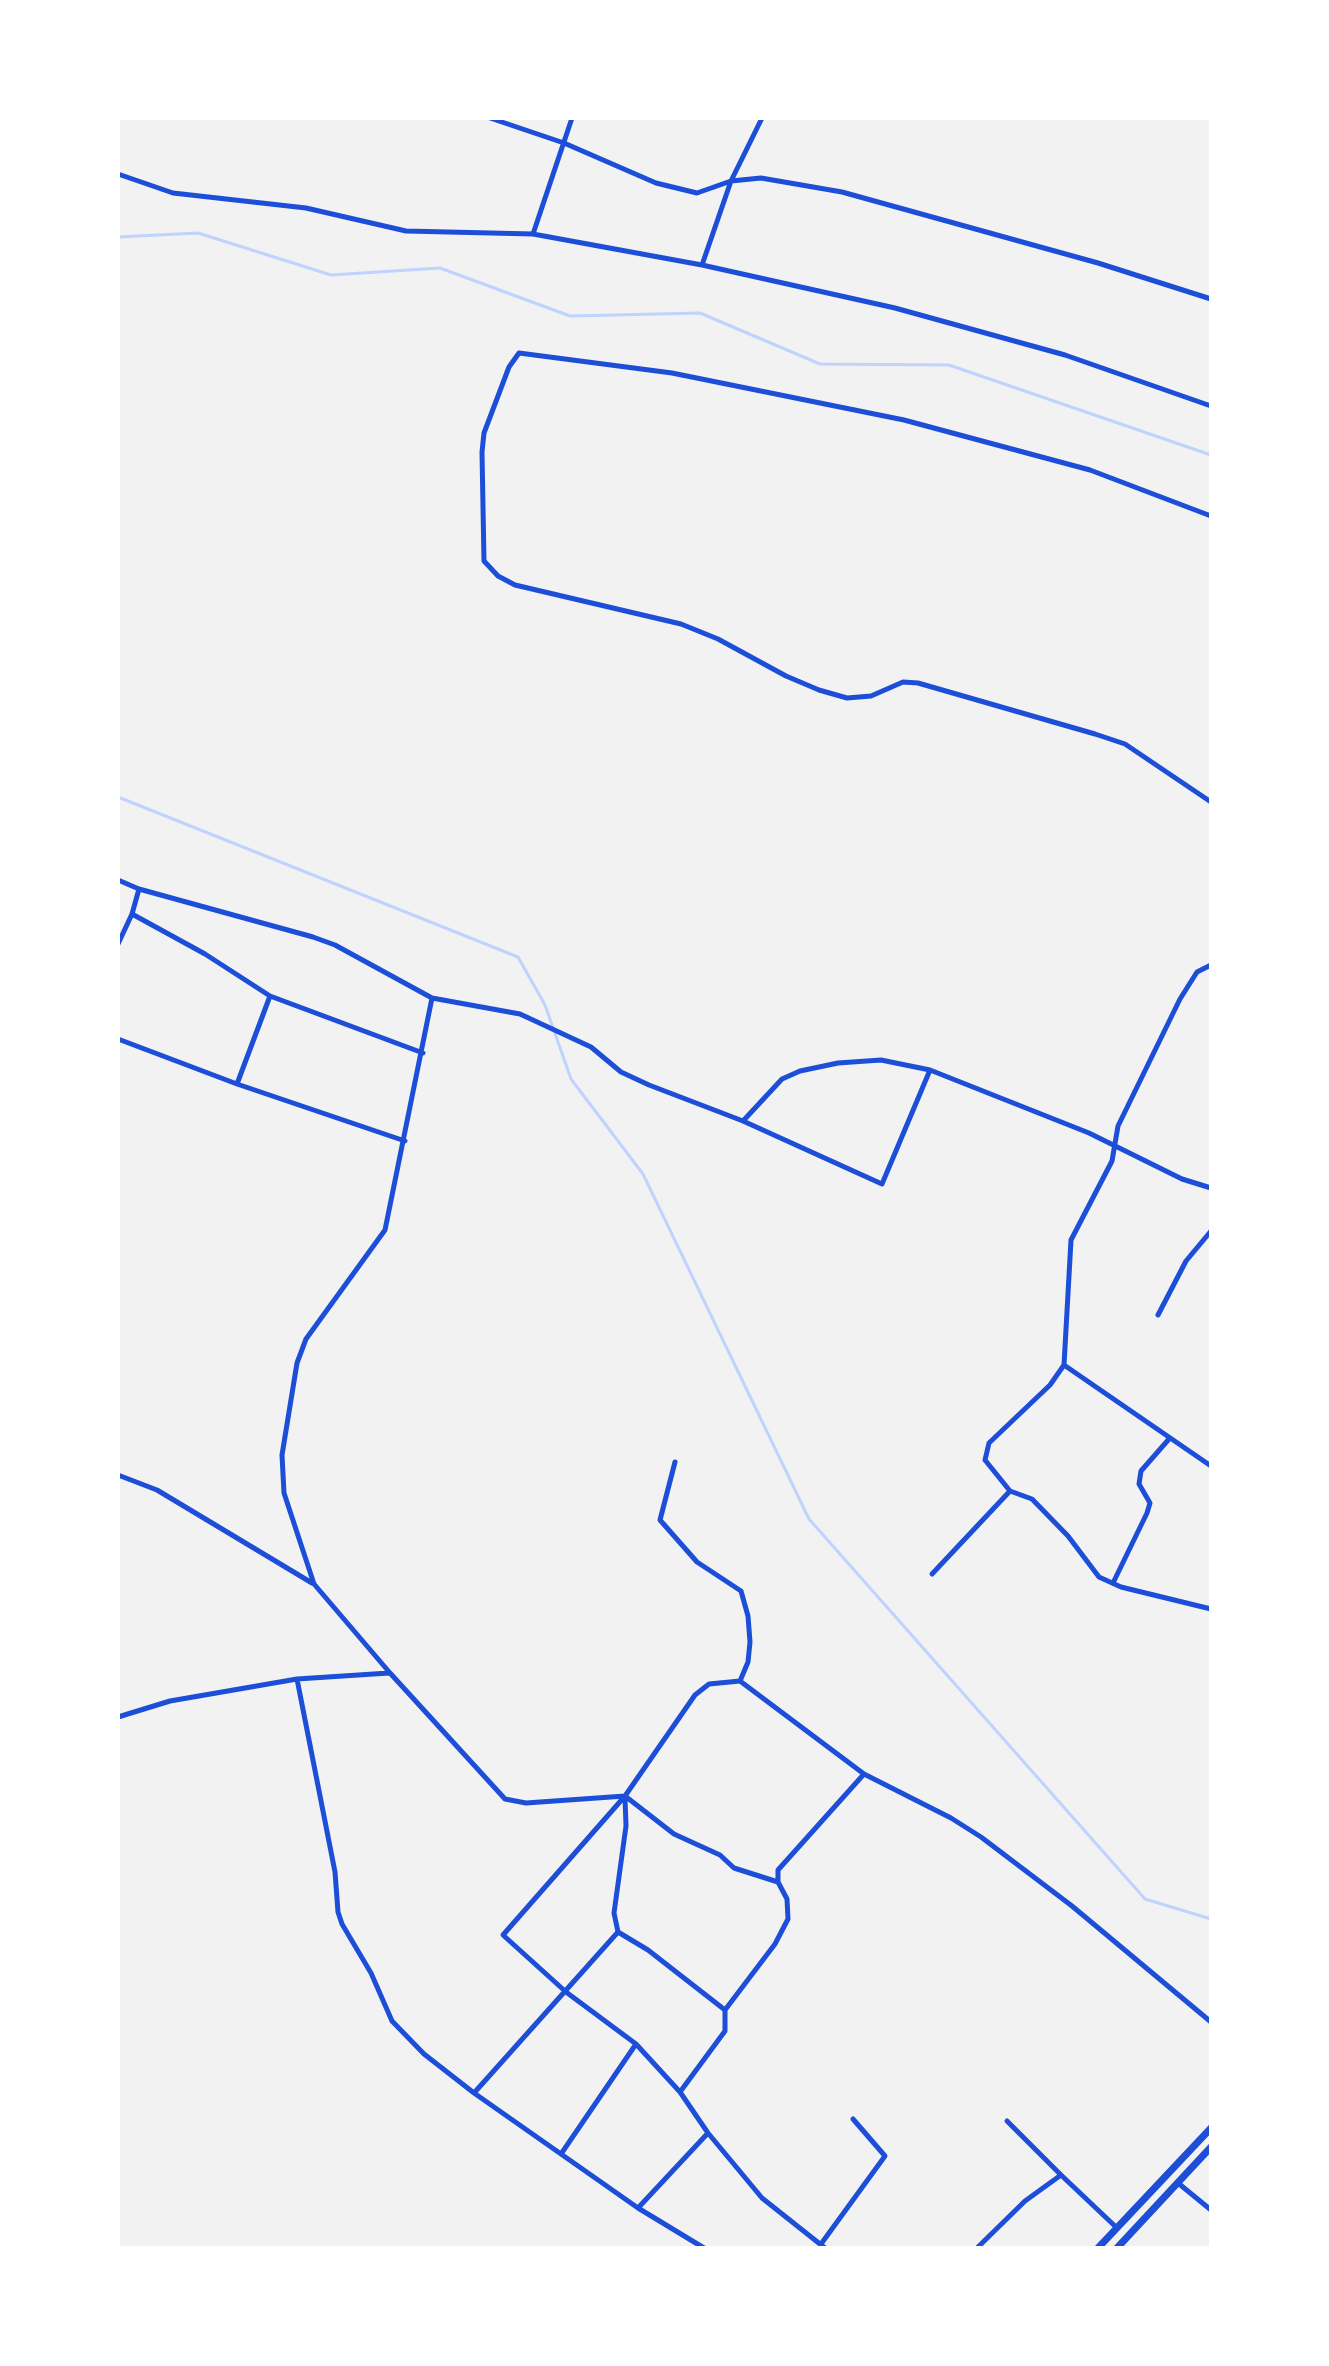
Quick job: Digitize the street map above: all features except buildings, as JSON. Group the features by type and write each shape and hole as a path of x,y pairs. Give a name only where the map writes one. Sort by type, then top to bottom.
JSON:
{"street":[{"path":"490,118 564,143 656,183 697,193 731,181 761,178 842,192 1098,263 1211,299"},
{"path":"533,234 572,118"},
{"path":"702,265 731,181 762,118"},
{"path":"118,174 173,193 306,208 406,231 533,234 702,265 895,308 1065,355 1211,406"},
{"path":"1211,516 1090,470 904,420 672,373 519,353 509,367 484,433 482,452 484,561 498,576 515,585 681,624 718,639 786,676 847,698 871,696 903,682 918,683 1095,734 1125,744 1211,802"},
{"path":"118,880 139,889 335,945 432,998 520,1014 591,1047 621,1072 743,1121 882,1184 930,1070"},
{"path":"118,944 139,889"},
{"path":"132,914 205,954 270,996 423,1053"},
{"path":"1211,965 1197,972 1180,999 1118,1126 1112,1161 1071,1240 1064,1365 1050,1385 989,1443 985,1460 1010,1491 1032,1499 1068,1536 1099,1577 1211,1609"},
{"path":"237,1084 270,996"},
{"path":"314,1584 284,1493 282,1455 297,1363 306,1339 385,1230 432,998"},
{"path":"118,1039 237,1084 405,1141"},
{"path":"743,1121 782,1079 800,1071 838,1063 881,1060 930,1070 1113,1145 1182,1179 1211,1188"},
{"path":"1158,1315 1186,1261 1211,1231"},
{"path":"1064,1365 1211,1466"},
{"path":"1113,1583 1150,1503 1139,1484 1141,1471 1169,1439"},
{"path":"675,1462 660,1520 697,1562 741,1591 748,1616 750,1642 748,1662 740,1681"},
{"path":"118,1475 157,1490 314,1584 505,1799 526,1803 625,1796 674,1834 720,1855 734,1868 778,1882"},
{"path":"932,1574 1010,1491"},
{"path":"118,1717 170,1701 297,1679 390,1673"},
{"path":"297,1679 335,1872 338,1912 371,1973 392,2021 424,2054 474,2093 638,2208 704,2248"},
{"path":"853,2119 885,2156 823,2246 762,2198 708,2133 680,2092 636,2044 566,1992 503,1935 625,1796 695,1695 709,1684 740,1681 864,1774 951,1818 981,1837 1072,1906 1211,2022"},
{"path":"680,2092 725,2031 725,2010 775,1944 788,1919 787,1899 778,1882 778,1870 864,1774"},
{"path":"625,1796 626,1826 614,1913 618,1932 648,1950 725,2010"},
{"path":"474,2093 618,1932"},
{"path":"561,2154 636,2044"},
{"path":"1007,2121 1117,2228"},
{"path":"1098,2248 1211,2128"},
{"path":"638,2208 708,2133"},
{"path":"1117,2248 1211,2147"},
{"path":"977,2248 1025,2201 1061,2175"},
{"path":"1178,2183 1211,2210"}],"waterway":[{"path":"118,237 198,233 331,275 440,268 570,316 700,313 820,364 949,365 1211,455"},
{"path":"118,797 518,957 545,1005 571,1079 643,1174 809,1519 1145,1899 1211,1919"}]}
